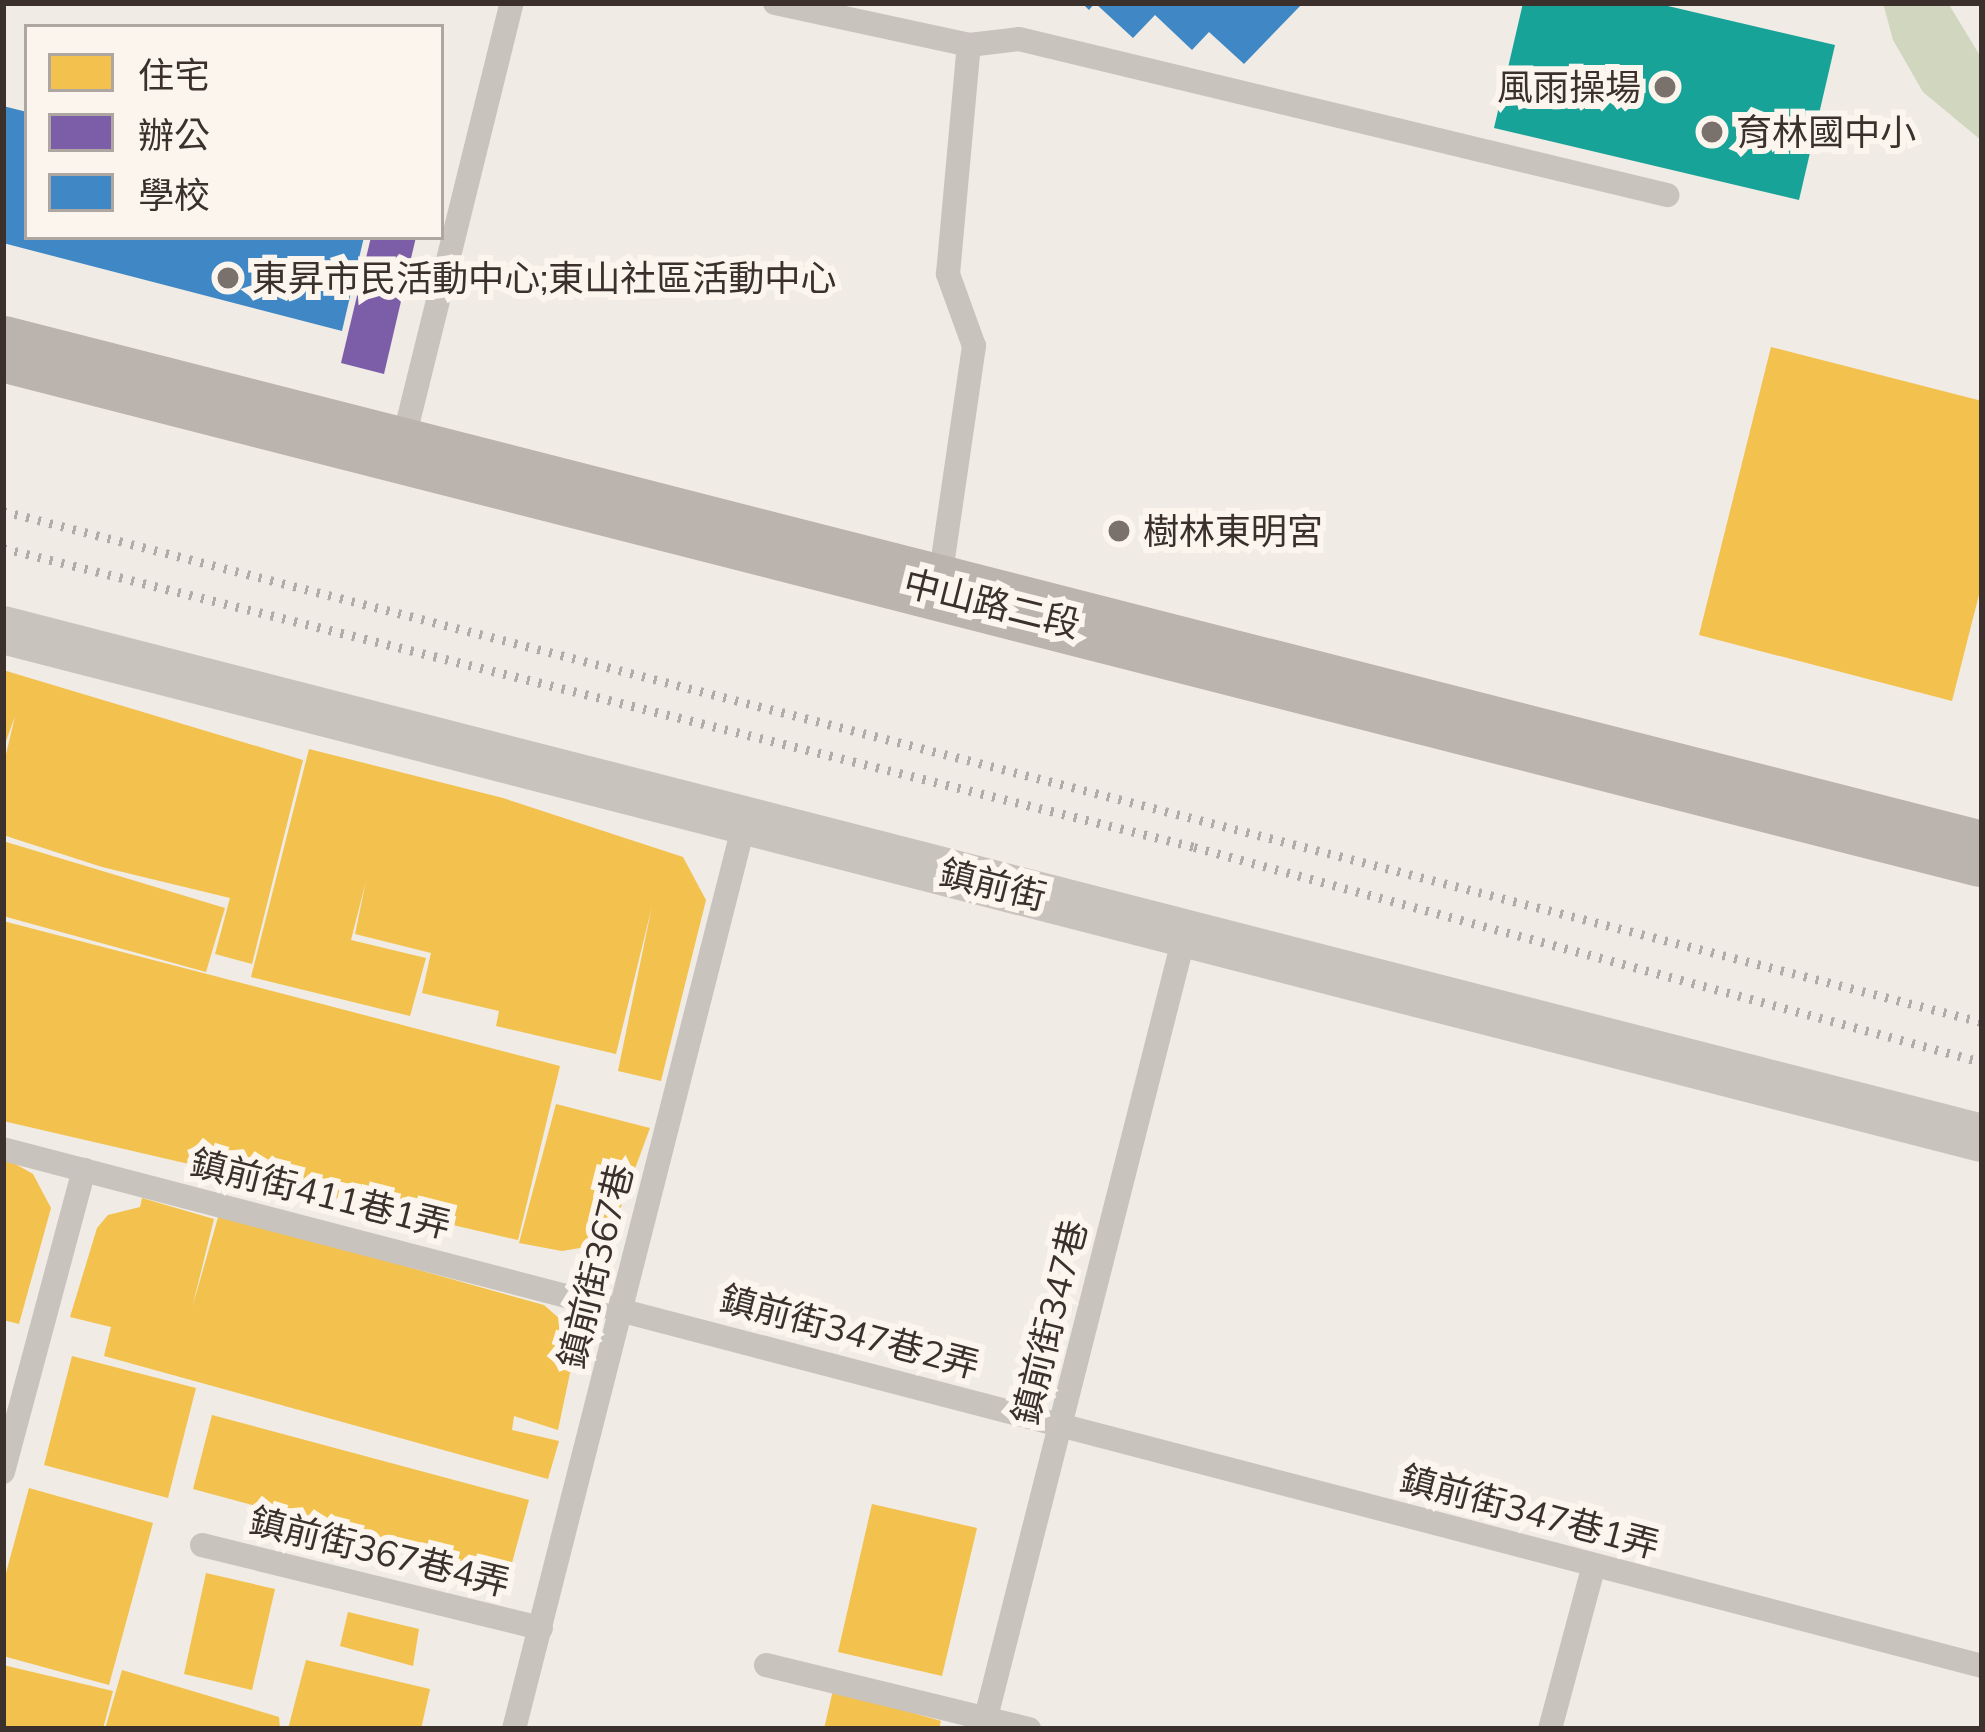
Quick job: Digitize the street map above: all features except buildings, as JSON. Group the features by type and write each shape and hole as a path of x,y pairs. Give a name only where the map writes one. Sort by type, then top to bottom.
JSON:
{"main road":[{"name":"中山路二段","path":"3,349 1982,854"}],"street":[{"name":"鎮前街","path":"3,630 1982,1138"}],"lane":[{"path":"400,454 512,3"},
{"path":"775,3 969,45 1019,39 1666,195"},
{"path":"938,589 974,346 948,274 969,45"},
{"name":"鎮前街367巷","path":"514,1729 745,820"},
{"name":"鎮前街347巷","path":"985,1723 1185,933"},
{"name":"鎮前街411巷1弄","path":"3,1149 621,1307"},
{"path":"3,1472 84,1170"},
{"name":"鎮前街347巷2弄","path":"621,1307 1060,1425"},
{"name":"鎮前街347巷1弄","path":"1060,1425 1982,1666"},
{"name":"鎮前街367巷4弄","path":"202,1545 541,1628"},
{"path":"1550,1729 1594,1564"},
{"path":"766,1665 985,1723 1029,1729"}],"green space":[{"path":"1883,3 1948,3 1982,59 1982,141 1923,92 1893,40"}],"railway":[{"path":"3,511 1982,1022"},
{"path":"3,548 1194,847 1982,1062"}],"place":[{"name":"風雨操場","path":"1665,87"},
{"name":"育林國中小","path":"1712,132"},
{"name":"東昇市民活動中心;東山社區活動中心","path":"228,278"},
{"name":"樹林東明宮","path":"1119,531"}]}
